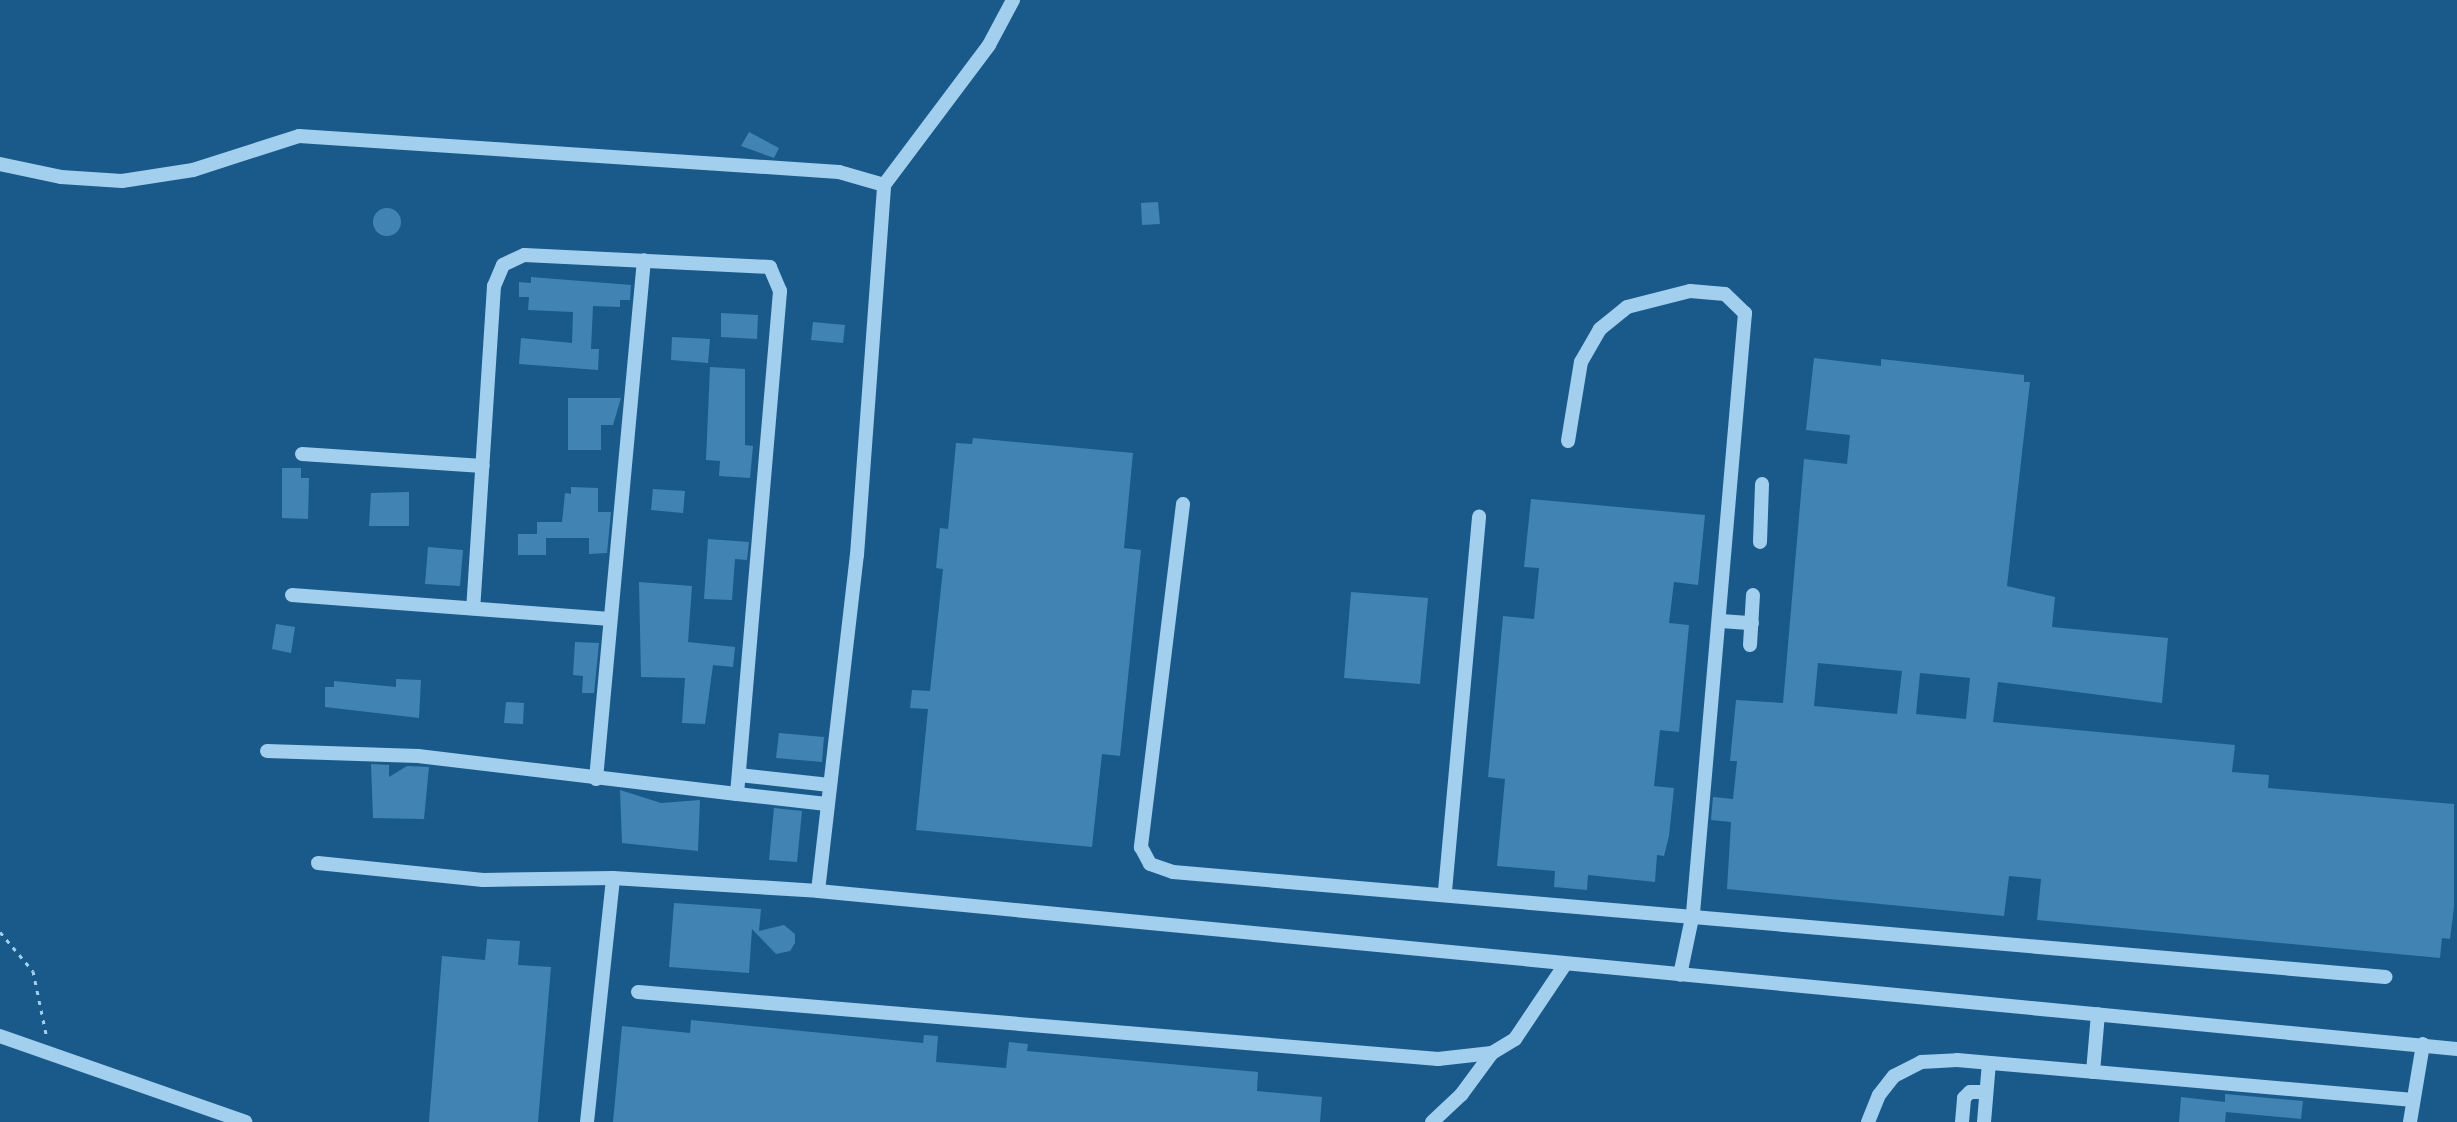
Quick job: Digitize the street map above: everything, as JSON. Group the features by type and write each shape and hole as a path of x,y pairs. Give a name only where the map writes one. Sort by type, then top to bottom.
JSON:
{"street":[{"path":"818,891 857,555 884,185 989,45 1013,0"},
{"path":"0,164 61,177 122,181 193,170 299,136 839,172 884,185"},
{"path":"473,608 494,286 503,265 524,255 758,263 770,267 778,278 737,794"},
{"path":"596,779 644,260"},
{"path":"1568,441 1581,362 1600,329 1627,307 1690,291 1725,294 1745,313 1732,506 1693,913 1680,975"},
{"path":"302,454 483,466"},
{"path":"1760,542 1762,484"},
{"path":"1183,504 1141,847 1150,864 1173,872 1445,891 2385,977"},
{"path":"1732,506 1761,508"},
{"path":"1445,891 1479,517"},
{"path":"292,595 610,619"},
{"path":"1750,645 1753,595"},
{"path":"1721,621 1752,623"},
{"path":"267,751 418,756 826,804"},
{"path":"739,775 829,785"},
{"path":"318,863 483,880 613,878 818,891 1564,966 2457,1049"},
{"path":"587,1122 613,878"},
{"path":"1432,1122 1461,1095 1492,1053 1521,1032 1564,966"},
{"path":"638,992 1438,1059 1492,1053"},
{"path":"2093,1072 2098,1014"},
{"path":"0,1036 245,1122"},
{"path":"2410,1122 2423,1044"},
{"path":"1868,1122 1879,1095 1894,1076 1921,1062 1989,1063 2413,1100"},
{"path":"1984,1122 1989,1063"},
{"path":"1962,1122 1964,1098 1970,1092 1986,1092"}],"path":[{"path":"0,932 33,971 47,1053"}],"building":[{"path":"749,132 779,148 774,158 741,146"},
{"path":"1158,202 1160,224 1142,225 1141,203"},
{"path":"387,208 397,212 401,222 397,232 387,236 377,232 373,222 377,212"},
{"path":"531,277 631,285 630,300 620,300 620,307 593,306 591,349 599,349 598,370 519,364 521,338 572,343 573,312 528,310 529,297 519,297 519,282 531,283"},
{"path":"721,313 758,315 757,339 721,337"},
{"path":"813,322 845,325 843,343 811,340"},
{"path":"672,337 710,339 708,363 671,360"},
{"path":"1814,358 1881,366 1881,359 2024,375 2024,382 2030,382 2007,586 2055,597 2052,627 2168,638 2162,703 1998,682 1993,722 2235,745 2232,772 2269,775 2268,788 2454,804 2454,907 2450,939 2442,938 2440,958 2037,920 2041,879 2009,876 2004,916 1727,889 1731,822 1711,820 1713,797 1733,799 1737,761 1730,761 1736,700 1783,703 1804,459 1847,464 1850,435 1806,430","holes":["1818,663 1902,671 1897,714 1814,706","1920,673 1970,678 1966,719 1916,714"]},
{"path":"710,367 745,369 745,445 753,446 750,478 719,476 720,461 706,460"},
{"path":"568,398 621,398 613,425 601,425 601,450 568,450"},
{"path":"973,438 1133,453 1124,548 1141,550 1120,756 1102,754 1092,847 916,830 928,709 910,708 912,690 930,691 943,569 936,568 940,528 948,529 956,443 972,444"},
{"path":"282,468 301,468 301,478 309,478 308,519 282,518"},
{"path":"571,487 598,488 598,512 611,512 607,553 589,554 589,538 546,538 546,555 518,555 518,534 537,534 537,522 562,522 565,493 571,494"},
{"path":"653,489 685,491 683,513 651,510"},
{"path":"409,492 409,526 369,526 371,493"},
{"path":"1531,499 1705,515 1698,585 1674,582 1669,623 1689,625 1679,732 1660,730 1654,786 1674,788 1669,836 1664,856 1657,855 1655,882 1588,875 1587,890 1554,887 1555,871 1497,866 1505,779 1488,777 1503,616 1534,619 1539,568 1524,567"},
{"path":"708,539 749,542 747,560 735,559 732,600 704,599"},
{"path":"428,547 463,550 460,586 425,584"},
{"path":"639,582 692,586 688,642 735,647 733,667 713,665 705,724 682,723 685,678 641,677"},
{"path":"1351,592 1428,598 1420,684 1344,678"},
{"path":"276,624 295,627 291,653 272,649"},
{"path":"575,642 599,643 594,693 582,693 583,676 573,675"},
{"path":"396,679 421,680 419,718 325,707 325,687 334,687 334,681 396,687"},
{"path":"506,702 524,703 523,724 504,723"},
{"path":"779,733 824,737 822,762 776,758"},
{"path":"371,764 389,765 389,777 407,766 429,767 424,819 373,818"},
{"path":"620,790 661,803 700,800 698,851 622,843"},
{"path":"774,808 802,811 797,862 769,860"},
{"path":"674,903 761,909 759,931 784,925 795,934 795,943 790,951 776,954 752,929 749,973 669,967"},
{"path":"487,939 520,941 518,965 551,967 538,1122 429,1122 442,956 485,960"},
{"path":"691,1020 923,1043 924,1035 938,1036 936,1062 1006,1068 1009,1042 1028,1044 1027,1051 1258,1072 1257,1091 1322,1097 1320,1122 613,1122 622,1026 690,1033"},
{"path":"2225,1094 2303,1101 2301,1119 2226,1112 2225,1122 2179,1122 2181,1097 2225,1102"}]}
